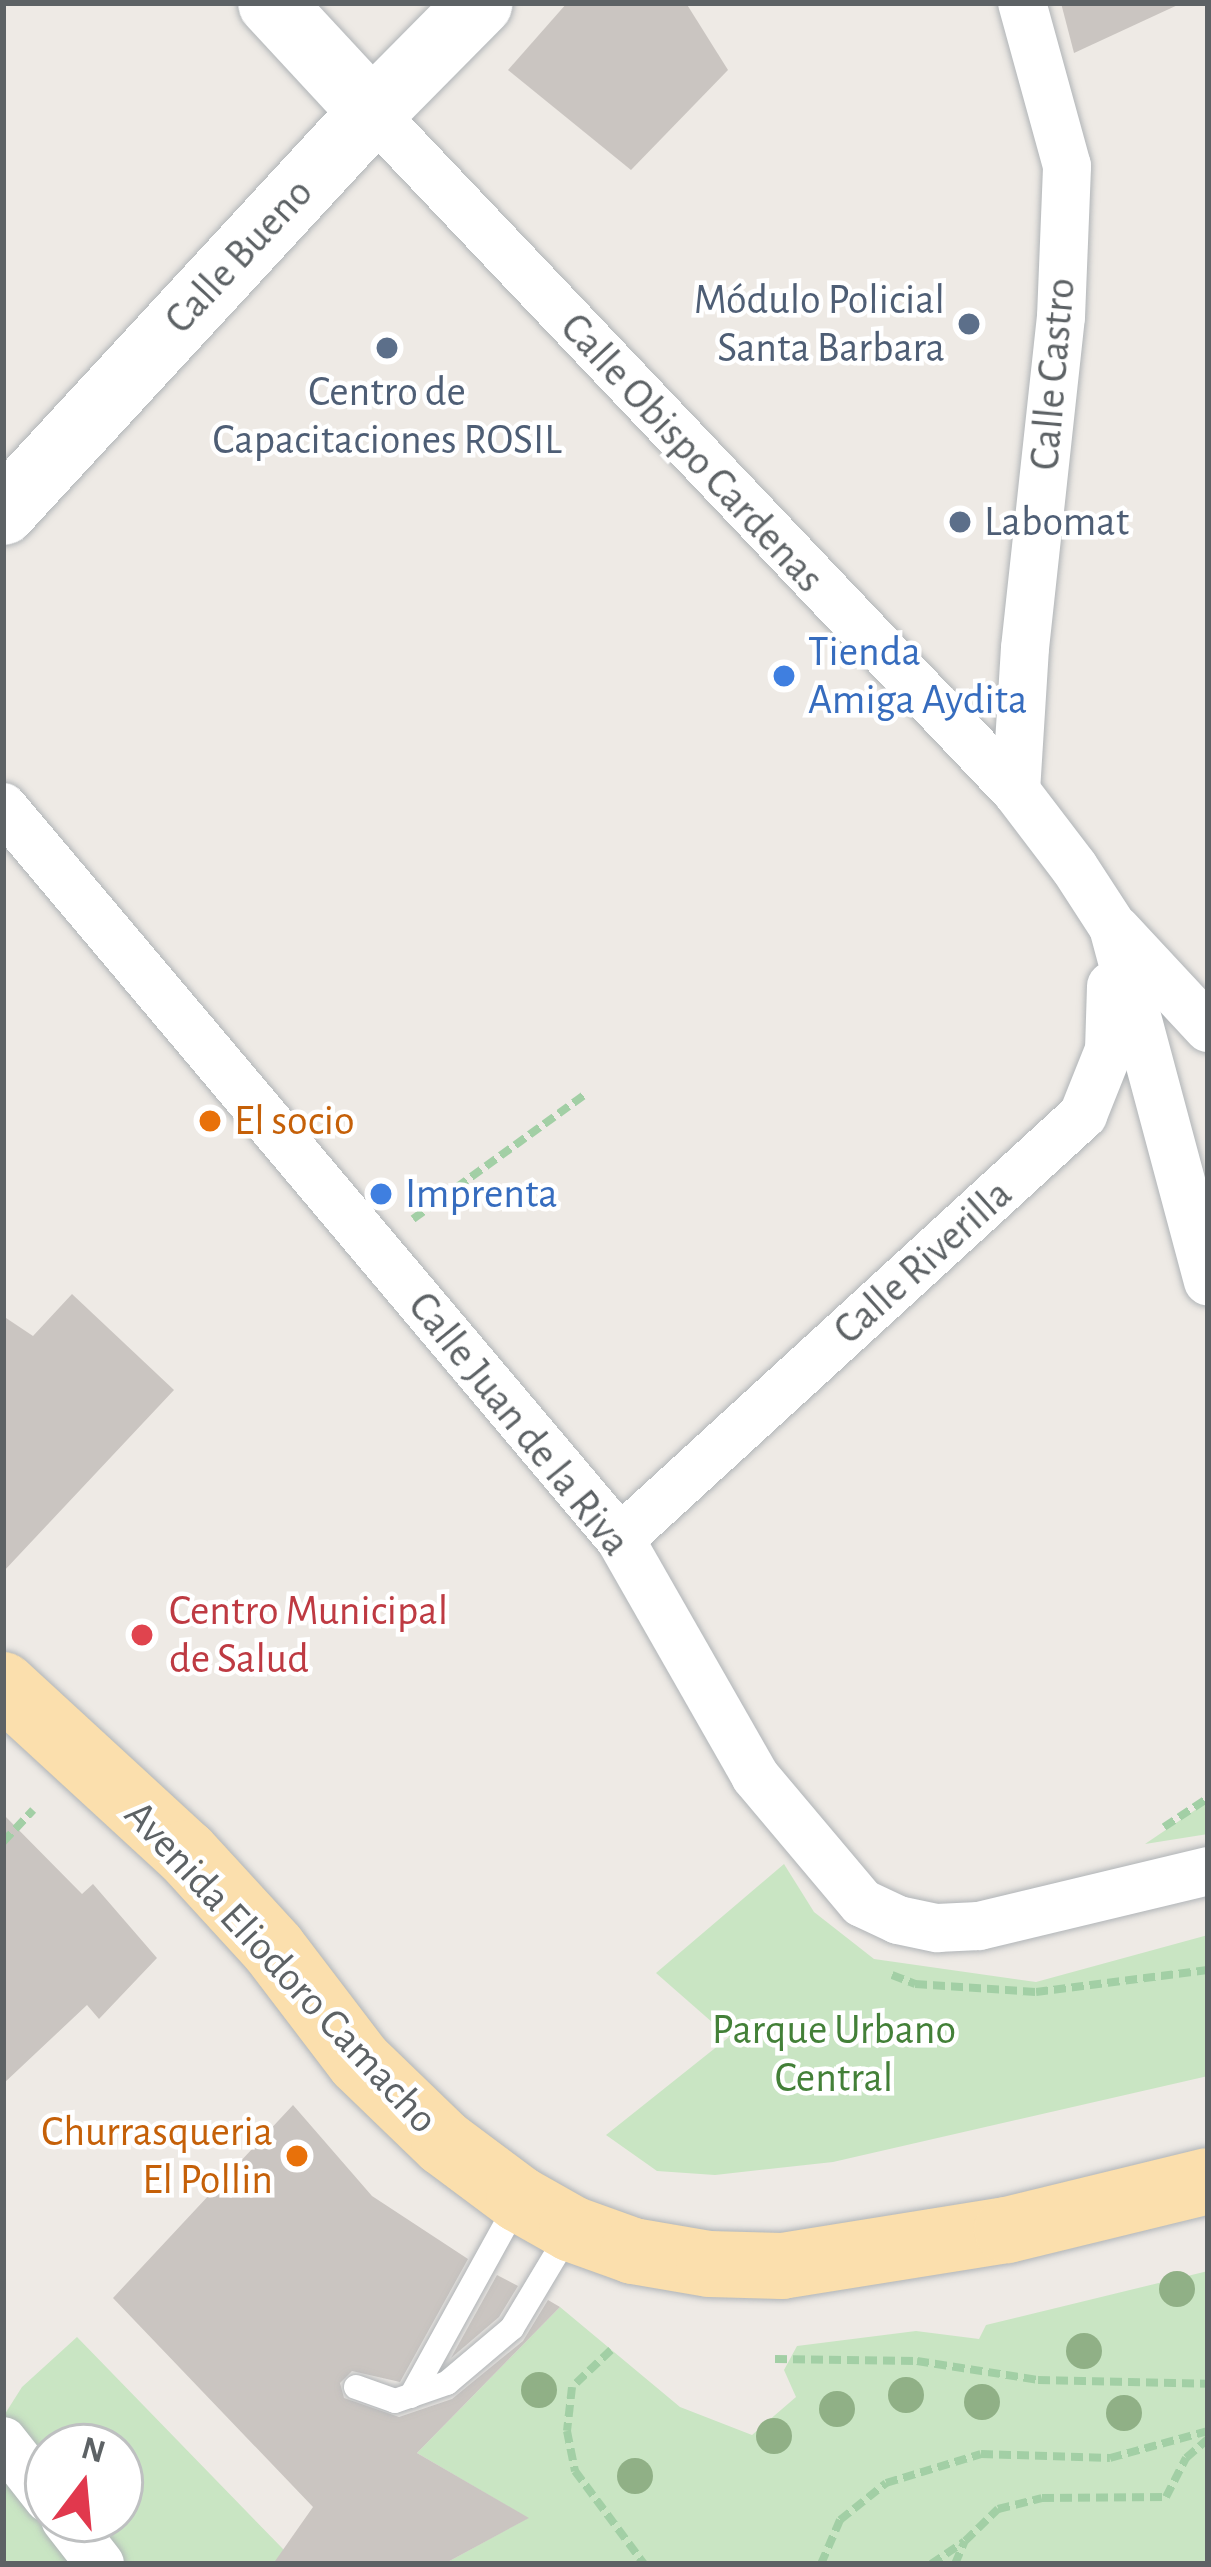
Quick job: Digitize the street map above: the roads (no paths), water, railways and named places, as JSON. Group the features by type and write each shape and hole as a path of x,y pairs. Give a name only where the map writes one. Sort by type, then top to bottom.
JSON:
{"main road":[{"path":"271,3 371,112"},
{"name":"Calle Bueno","path":"3,512 371,112 480,3"},
{"name":"Avenida Eliodoro Camacho","path":"3,1685 186,1853 273,1948 360,2062 444,2143 545,2214 633,2251 710,2264 782,2266 1007,2230 1208,2181"}],"street":[{"name":"Calle Castro","path":"1016,791 1025,648 1061,316 1067,166 1022,3"},
{"name":"Calle Obispo Cardenas","path":"371,112 1016,791"},
{"path":"1016,791 1113,927 1208,1028"},
{"name":"Calle Juan de la Riva","path":"3,807 620,1539 754,1776 862,1903 898,1920 937,1928 979,1926 1121,1888 1208,1871"},
{"path":"1113,927 1208,1282"},
{"name":"Calle Riverilla","path":"620,1539 1083,1115 1109,1050 1113,927"},
{"path":"3,2441 24,2468"}],"lane":[{"path":"411,2396 545,2214"},
{"path":"356,2386 395,2402 447,2383 512,2328 545,2214"}],"place":[{"name":"Módulo Policial Santa Barbara","path":"969,324"},
{"name":"Centro de Capacitaciones ROSIL","path":"387,348"},
{"name":"Labomat","path":"960,522"},
{"name":"Tienda Amiga Aydita","path":"784,676"},
{"name":"El socio","path":"210,1121"},
{"name":"Imprenta","path":"381,1194"},
{"name":"Centro Municipal de Salud","path":"142,1635"},
{"name":"Churrasqueria El Pollin","path":"297,2156"}],"park label":[{"name":"Parque Urbano Central","path":"834,2054"}]}
